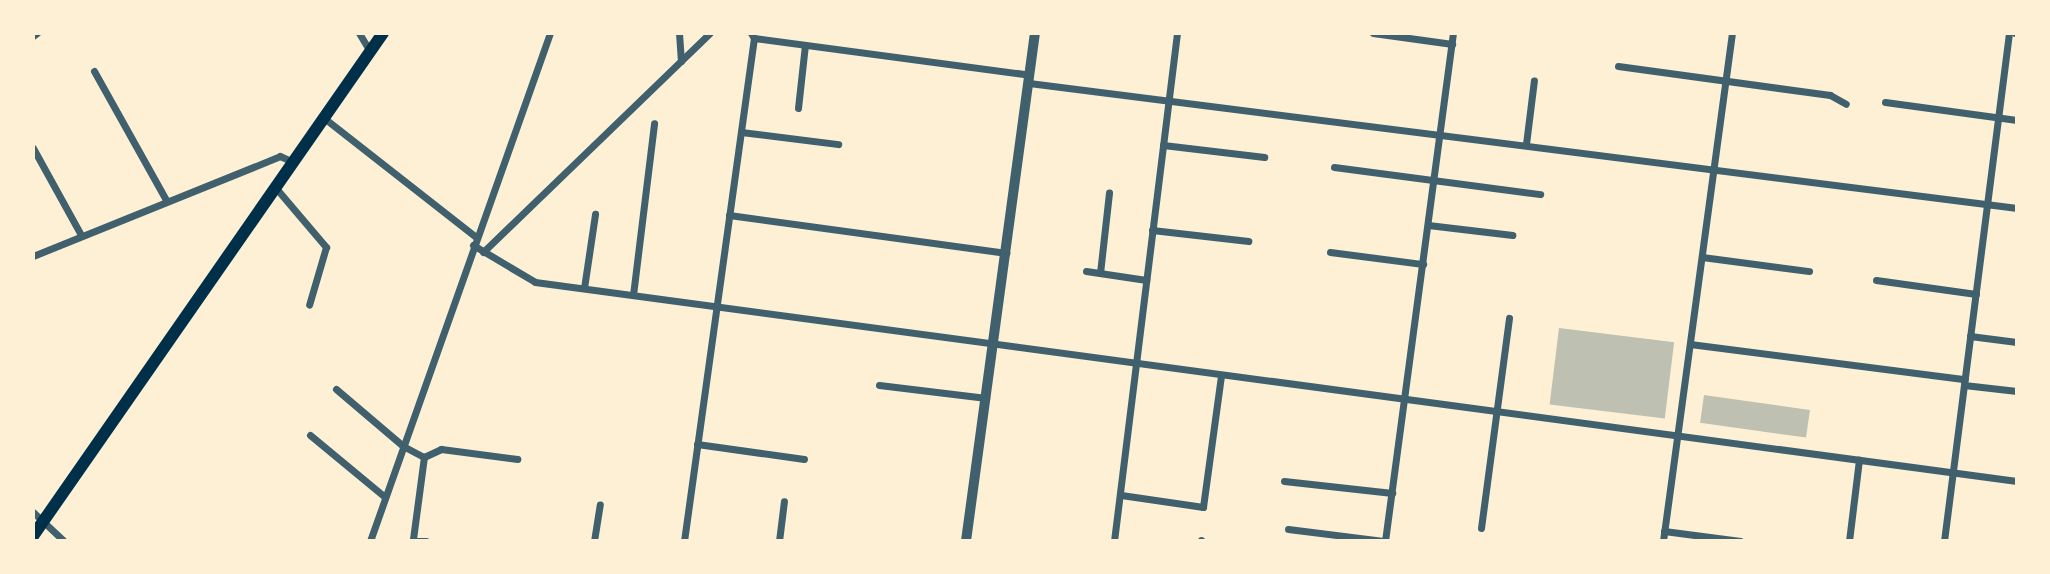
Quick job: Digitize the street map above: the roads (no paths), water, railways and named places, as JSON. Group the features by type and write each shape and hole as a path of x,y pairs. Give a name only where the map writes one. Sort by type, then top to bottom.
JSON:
{"main road":[{"path":"33,536 38,517 383,33"}],"street":[{"path":"359,33 370,51"},
{"path":"370,541 550,33"},
{"path":"679,33 681,61"},
{"path":"483,252 710,33"},
{"path":"966,541 1035,33"},
{"path":"1114,541 1177,33"},
{"path":"1373,33 1452,44"},
{"path":"1288,528 1385,541 1454,33"},
{"path":"1663,541 1732,33"},
{"path":"1944,541 2009,33"},
{"path":"684,541 752,36 1168,99 2017,208"},
{"path":"798,108 805,45"},
{"path":"1618,66 1830,95 1846,104"},
{"path":"94,71 166,201"},
{"path":"1526,145 1534,80"},
{"path":"1885,102 2017,120"},
{"path":"324,118 476,237"},
{"path":"633,295 654,123"},
{"path":"741,132 838,144"},
{"path":"1163,145 1264,157"},
{"path":"33,148 81,235"},
{"path":"33,256 280,156 293,162"},
{"path":"1334,167 1540,194"},
{"path":"275,187 326,247 309,305"},
{"path":"1100,273 1109,193"},
{"path":"584,288 595,214"},
{"path":"729,215 1006,253"},
{"path":"1428,225 1512,235"},
{"path":"1152,230 1248,241"},
{"path":"473,246 535,282 2017,481"},
{"path":"1330,252 1423,264"},
{"path":"1702,257 1809,271"},
{"path":"1086,271 1146,280"},
{"path":"1877,280 1976,294"},
{"path":"1481,528 1509,318"},
{"path":"1970,336 2017,342"},
{"path":"1690,344 2017,391"},
{"path":"1121,495 1203,507 1221,374"},
{"path":"879,385 986,398"},
{"path":"336,389 403,446 424,457"},
{"path":"310,435 385,497"},
{"path":"697,444 804,459"},
{"path":"424,457 441,449 517,459"},
{"path":"424,457 413,540 426,541"},
{"path":"1849,541 1859,460"},
{"path":"1284,481 1392,493"},
{"path":"779,541 784,501"},
{"path":"594,541 600,504"},
{"path":"38,517 64,541"},
{"path":"1664,531 1740,541"}]}
